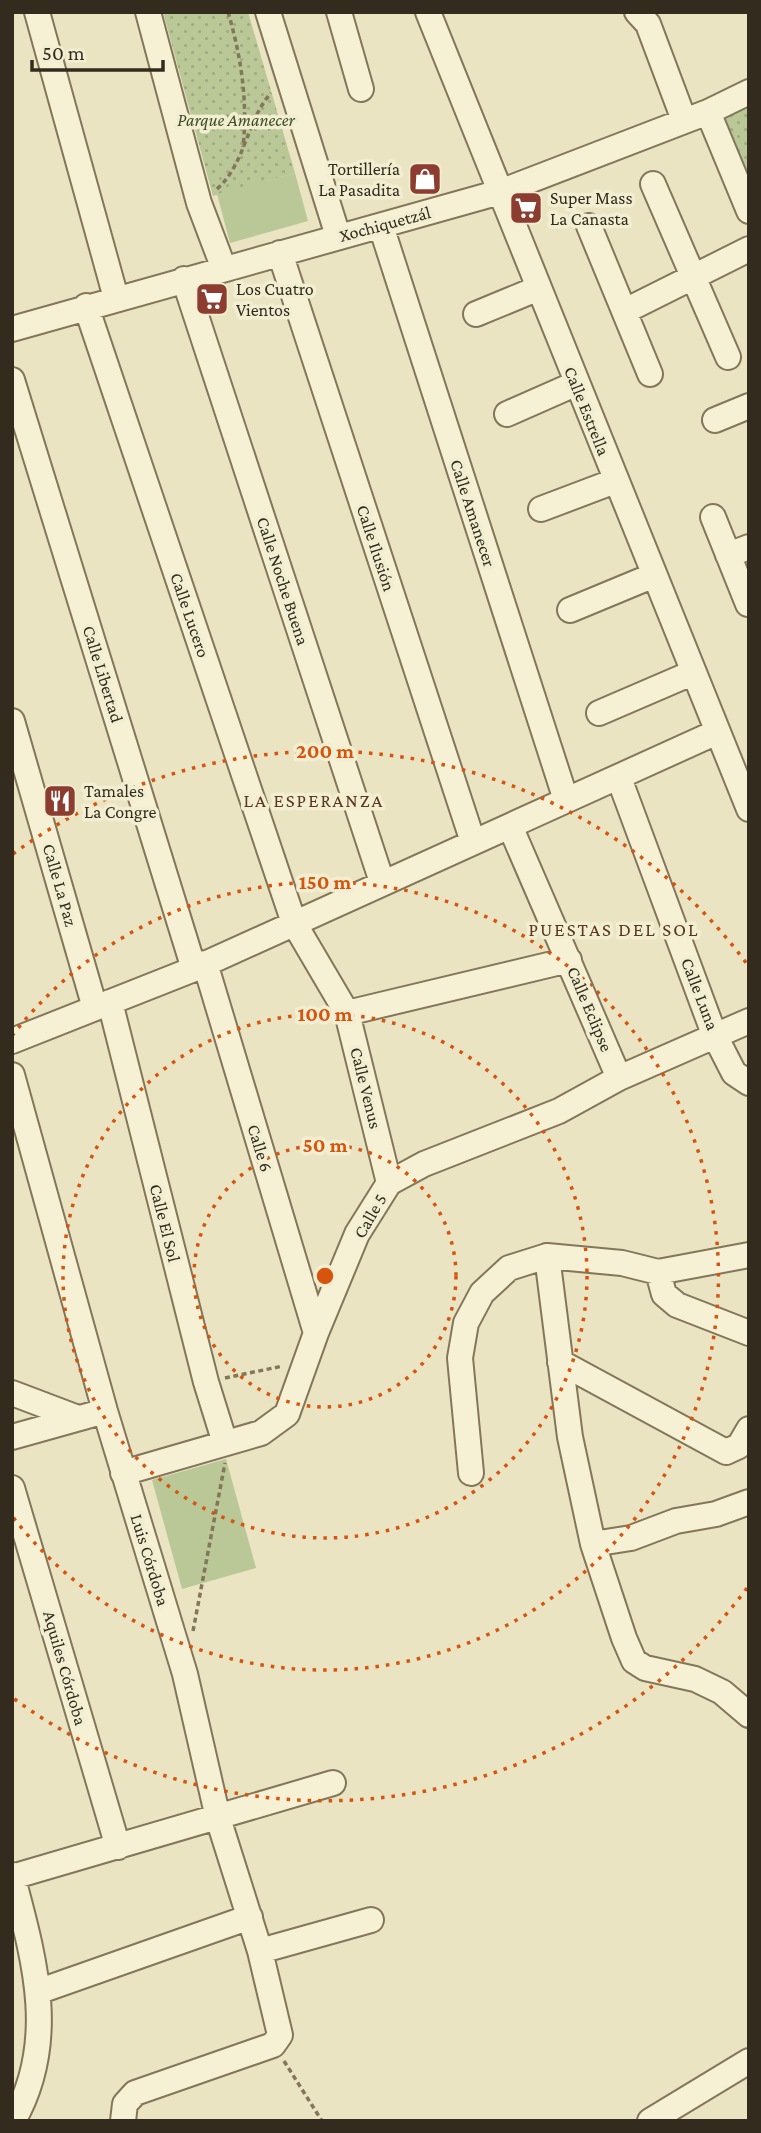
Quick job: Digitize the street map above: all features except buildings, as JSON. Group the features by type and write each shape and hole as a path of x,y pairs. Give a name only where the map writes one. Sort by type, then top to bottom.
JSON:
{"street":[{"path":"37,12 116,298"},
{"path":"148,12 199,203 224,269"},
{"path":"268,12 338,236"},
{"path":"339,12 360,89"},
{"name":"Calle Estrella","path":"428,12 652,576 749,809"},
{"path":"637,12 648,24 684,120"},
{"name":"Xochiquetzál","path":"12,329 86,306 500,192 708,111 749,92"},
{"path":"708,111 749,211"},
{"path":"653,184 728,357"},
{"name":"Calle Amanecer","path":"381,226 566,800"},
{"path":"589,226 650,374"},
{"path":"625,311 749,249"},
{"name":"Calle Ilusión","path":"280,253 472,842"},
{"name":"Calle Noche Buena","path":"184,279 382,882"},
{"path":"476,314 539,288"},
{"name":"Calle Lucero","path":"86,306 294,923"},
{"name":"Calle Libertad","path":"12,380 200,966"},
{"path":"507,414 575,384"},
{"path":"715,420 749,406"},
{"path":"541,509 615,481"},
{"path":"712,517 738,551 748,604"},
{"path":"570,610 652,576"},
{"path":"599,713 692,673"},
{"name":"Calle La Paz","path":"12,721 103,1005"},
{"path":"12,1041 200,966 717,732"},
{"name":"Calle Luna","path":"619,778 715,1034 734,1073 749,1083"},
{"name":"Calle Eclipse","path":"510,826 619,1078"},
{"name":"Calle Venus","path":"294,923 347,1013 389,1183"},
{"path":"347,1013 569,960"},
{"name":"Calle 6","path":"200,966 316,1333"},
{"name":"Calle El Sol","path":"103,1005 225,1443"},
{"name":"Calle 5","path":"123,1473 261,1433 287,1414 316,1333 357,1234 389,1183 424,1164 559,1111 619,1078 749,1021"},
{"name":"Luis Córdoba","path":"12,1075 105,1411 185,1674 218,1818 260,1951 280,2035 273,2045"},
{"path":"471,1473 460,1358 466,1322 482,1293 509,1268 547,1256 622,1263 658,1272 749,1255"},
{"path":"547,1256 564,1405 593,1544 634,1661 645,1668 695,1679 723,1692 749,1715"},
{"path":"658,1272 664,1294 677,1305 749,1333"},
{"path":"560,1362 726,1452 739,1446 749,1429"},
{"path":"12,1393 78,1419"},
{"path":"12,1437 105,1411"},
{"name":"Aquiles Córdoba","path":"12,1488 118,1847"},
{"path":"593,1544 622,1541 676,1521 716,1514 749,1502"},
{"path":"13,2121 26,2097 36,2061 40,1991 12,1876 333,1783"},
{"path":"40,1991 250,1917"},
{"path":"260,1951 371,1920"},
{"path":"123,2121 125,2104 135,2093 273,2045"},
{"path":"650,2121 749,2061"}],"path":[{"path":"228,12 238,46 243,84 242,156"},
{"path":"199,203 228,179 242,156 251,129 269,95 289,79"},
{"path":"206,1382 306,1360"},
{"path":"193,1633 225,1470 225,1443"},
{"path":"273,2045 322,2121"}],"green space":[{"name":"Parque Amanecer","path":"163,12 248,12 295,173 213,196"},
{"path":"749,102 749,186 720,116"},
{"path":"295,173 308,221 230,243 217,194"},
{"path":"226,1459 256,1568 182,1589 152,1480"}],"place":[{"name":"Tortillería La Pasadita","path":"425,179"},
{"name":"Super Mass La Canasta","path":"526,208"},
{"name":"Los Cuatro Vientos","path":"212,299"},
{"name":"Tamales La Congre","path":"60,801"}],"district":[{"name":"LA ESPERANZA","path":"314,800"},
{"name":"PUESTAS DEL SOL","path":"614,929"}]}
